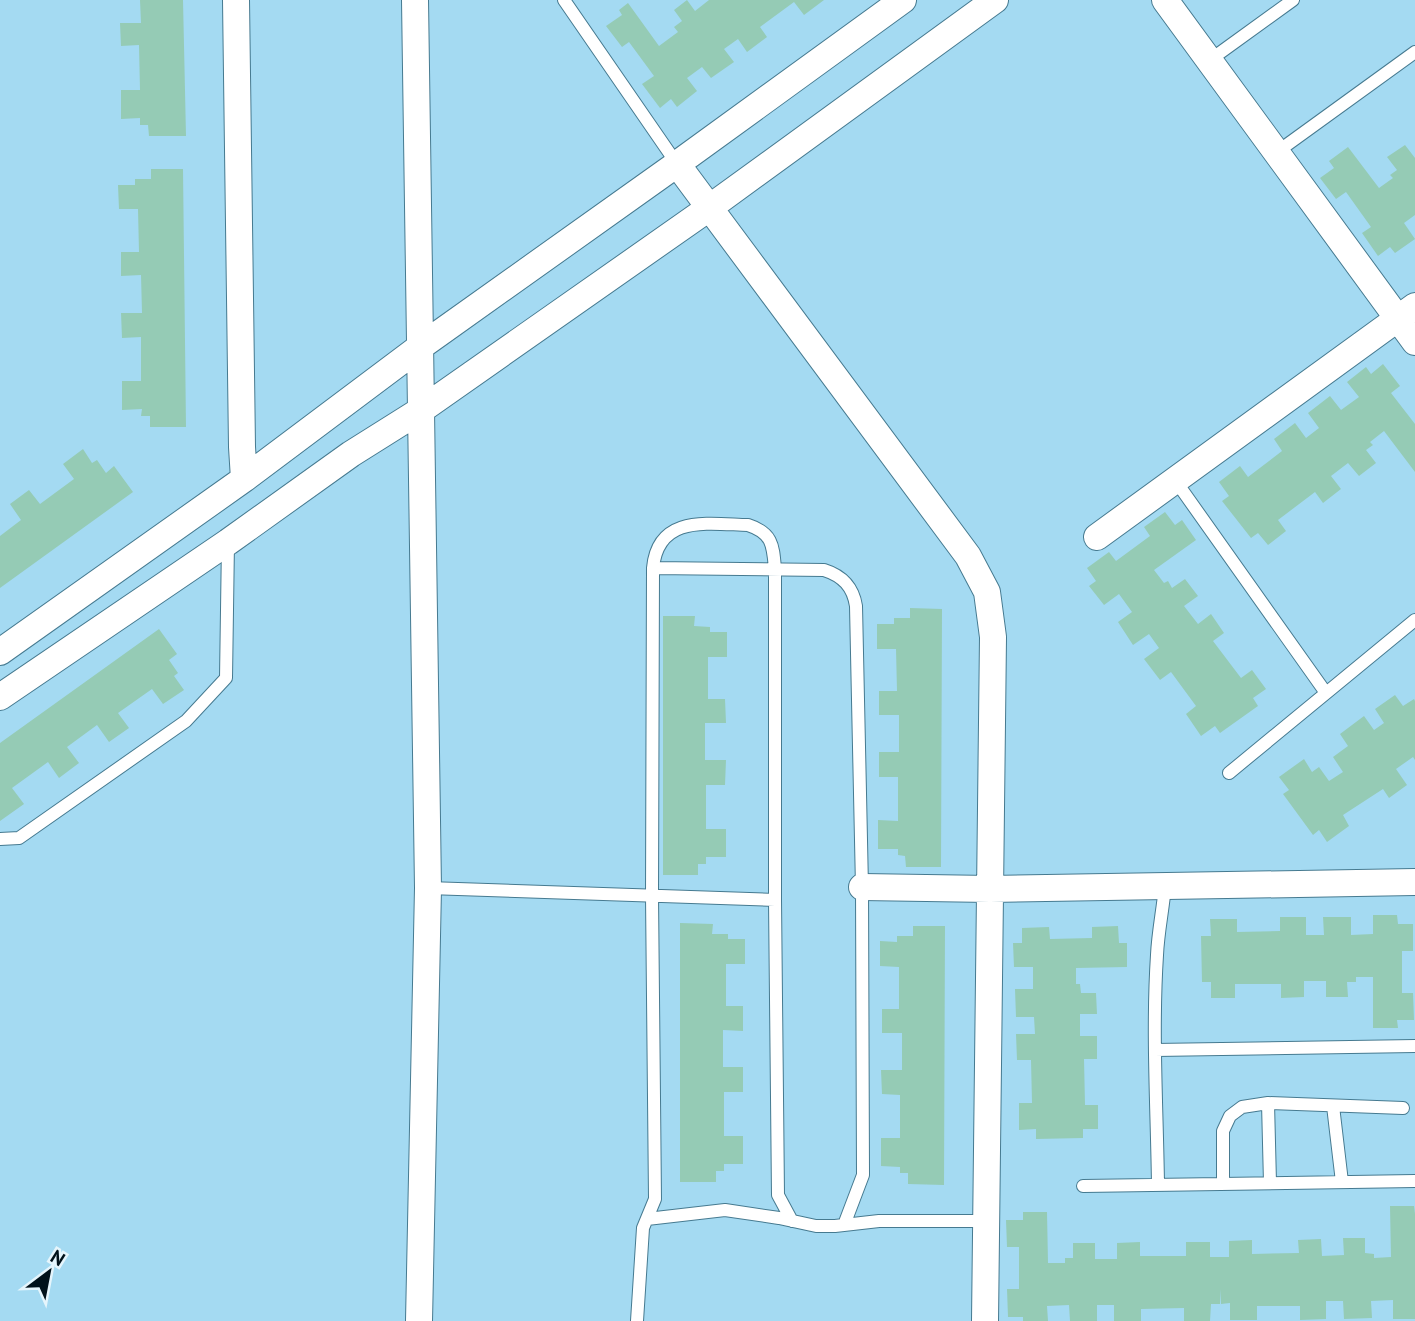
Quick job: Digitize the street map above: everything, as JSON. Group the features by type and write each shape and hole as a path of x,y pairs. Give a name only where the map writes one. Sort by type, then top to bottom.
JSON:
{"street":[{"path":"236,0 244,479"},
{"path":"415,0 428,888 419,1321"},
{"path":"0,652 244,479 421,347 903,0"},
{"path":"0,697 228,542 351,454 421,410 709,208 995,0"},
{"path":"1165,0 1277,152 1406,312 1415,342"},
{"path":"677,164 968,556 987,592 993,637 985,1321"},
{"path":"1097,537 1406,312"},
{"path":"862,887 990,889 1415,882"}],"lane":[{"path":"564,0 677,164"},
{"path":"1210,61 1293,0"},
{"path":"1277,152 1415,52"},
{"path":"1175,480 1326,693"},
{"path":"637,1321 643,1228 655,1199 653,568 657,548 670,532 689,524 748,525 757,528 771,541 774,550 778,1195 792,1221"},
{"path":"0,839 19,838 186,721 226,678 228,542"},
{"path":"653,568 814,569 835,573 850,587 854,596 862,887 863,1175 844,1225"},
{"path":"1228,773 1415,620"},
{"path":"1158,1185 1155,1050 1157,952 1166,886"},
{"path":"428,888 775,900"},
{"path":"1155,1050 1415,1046"},
{"path":"1223,1184 1223,1131 1230,1116 1242,1107 1268,1103 1403,1108"},
{"path":"1268,1103 1270,1184"},
{"path":"1334,1106 1342,1182"},
{"path":"1083,1186 1415,1181"},
{"path":"647,1219 726,1210 816,1226 878,1220 986,1221"}],"building":[{"path":"140,0 183,0 186,136 149,136 148,125 140,125 140,118 121,119 121,90 140,90 139,45 121,46 120,23 141,23"},
{"path":"687,0 695,11 709,0 824,0 804,15 794,2 760,27 767,37 747,52 738,39 724,49 734,62 711,78 702,67 687,78 697,91 677,107 671,99 660,108 642,84 654,76 629,42 622,47 606,26 622,15 619,10 628,3 659,46 678,32 674,27 682,21 674,10"},
{"path":"1405,145 1415,158 1415,215 1404,223 1415,239 1395,253 1390,247 1378,256 1362,233 1371,227 1346,192 1336,199 1320,178 1334,168 1329,161 1348,147 1379,188 1393,178 1390,175 1397,170 1387,157"},
{"path":"151,169 183,169 186,427 150,427 150,416 141,416 142,409 122,410 122,381 141,381 141,337 122,338 121,313 142,313 141,275 121,276 121,252 139,252 138,209 119,209 118,185 135,185 135,179 151,179"},
{"path":"1383,364 1400,386 1391,393 1415,424 1415,472 1384,431 1370,442 1373,445 1366,450 1376,463 1359,476 1348,463 1331,476 1341,489 1323,503 1315,492 1278,520 1286,531 1268,545 1258,533 1251,538 1222,501 1229,496 1219,482 1240,466 1248,477 1282,451 1274,439 1295,423 1306,438 1319,428 1308,413 1330,396 1341,410 1359,397 1347,382 1366,367 1371,374"},
{"path":"83,449 92,463 97,460 106,473 114,466 133,492 0,588 0,536 21,520 10,504 29,490 40,504 74,479 63,464"},
{"path":"1165,512 1175,525 1182,520 1196,540 1154,570 1164,583 1168,581 1172,588 1185,579 1198,596 1184,606 1198,624 1211,614 1224,633 1213,641 1241,678 1252,670 1266,689 1253,698 1258,706 1220,733 1215,726 1201,736 1186,714 1196,706 1171,672 1160,680 1144,659 1159,648 1149,634 1133,645 1118,622 1132,612 1119,594 1104,605 1089,586 1096,581 1087,568 1109,552 1116,561 1150,536 1144,527"},
{"path":"910,608 942,609 941,867 906,867 905,856 898,855 898,849 878,849 878,820 898,821 898,777 879,777 879,752 899,752 899,715 879,715 879,691 897,691 896,649 877,649 877,624 894,624 894,618 910,618"},
{"path":"663,616 695,616 694,626 710,627 710,632 727,632 727,657 708,657 708,699 725,699 726,723 705,723 705,760 726,760 725,785 706,785 706,829 726,829 726,857 706,857 706,864 698,864 698,875 663,875"},
{"path":"159,629 177,654 169,660 178,673 174,676 184,690 163,704 152,689 118,713 129,728 109,742 97,725 67,747 79,763 59,778 48,762 12,788 24,804 0,821 0,743"},
{"path":"1395,695 1403,706 1414,699 1415,701 1415,760 1413,757 1396,769 1407,785 1389,798 1383,789 1343,815 1349,826 1327,842 1319,830 1313,835 1283,794 1289,790 1279,777 1304,759 1312,772 1319,767 1329,781 1343,772 1333,757 1348,746 1340,734 1364,716 1374,730 1384,723 1375,709"},
{"path":"1373,915 1397,915 1398,924 1413,924 1413,951 1402,951 1402,993 1413,993 1414,1020 1397,1020 1398,1028 1373,1028 1373,977 1356,977 1356,982 1347,982 1348,997 1326,997 1326,981 1304,981 1304,997 1281,998 1281,984 1235,984 1235,998 1211,998 1211,982 1202,982 1201,936 1211,936 1210,919 1237,919 1237,932 1280,931 1280,917 1306,917 1306,935 1324,935 1323,917 1351,917 1351,935 1373,934"},
{"path":"680,923 713,924 712,934 728,934 728,939 745,939 745,964 726,964 726,1006 743,1006 743,1031 723,1030 723,1067 743,1067 743,1092 724,1092 724,1136 743,1136 743,1164 724,1164 724,1171 716,1171 716,1182 680,1182"},
{"path":"913,926 945,926 944,1185 908,1184 908,1173 900,1173 900,1167 881,1166 881,1138 900,1138 900,1095 882,1094 881,1070 902,1070 902,1033 882,1033 882,1009 899,1009 899,967 880,966 880,941 897,942 897,936 913,936"},
{"path":"1118,926 1119,943 1127,943 1127,967 1076,968 1076,984 1080,984 1081,993 1096,993 1097,1014 1080,1014 1080,1036 1097,1036 1097,1059 1084,1059 1085,1105 1098,1105 1098,1129 1083,1129 1083,1138 1036,1139 1036,1129 1019,1130 1019,1103 1032,1103 1031,1060 1017,1060 1016,1034 1035,1034 1034,1017 1016,1017 1015,989 1033,989 1033,967 1014,967 1013,943 1022,943 1022,928 1049,927 1050,939 1092,938 1092,927"},
{"path":"1390,1206 1414,1206 1415,1319 1393,1319 1393,1300 1371,1301 1372,1318 1344,1319 1343,1301 1326,1301 1326,1319 1300,1320 1300,1306 1257,1306 1257,1320 1230,1320 1230,1303 1221,1304 1220,1289 1220,1304 1211,1304 1210,1321 1184,1321 1184,1308 1141,1309 1141,1321 1114,1321 1114,1305 1097,1305 1097,1321 1070,1321 1069,1305 1047,1306 1048,1321 1023,1321 1023,1317 1008,1317 1007,1289 1019,1289 1019,1247 1007,1247 1006,1220 1023,1220 1023,1212 1047,1212 1048,1263 1065,1263 1065,1258 1073,1258 1073,1243 1095,1243 1095,1259 1117,1259 1117,1243 1140,1242 1140,1256 1186,1256 1186,1242 1210,1242 1210,1257 1229,1257 1229,1241 1252,1240 1252,1254 1299,1253 1298,1240 1321,1239 1322,1256 1344,1255 1343,1238 1365,1238 1365,1253 1374,1254 1374,1258 1391,1257"}]}
